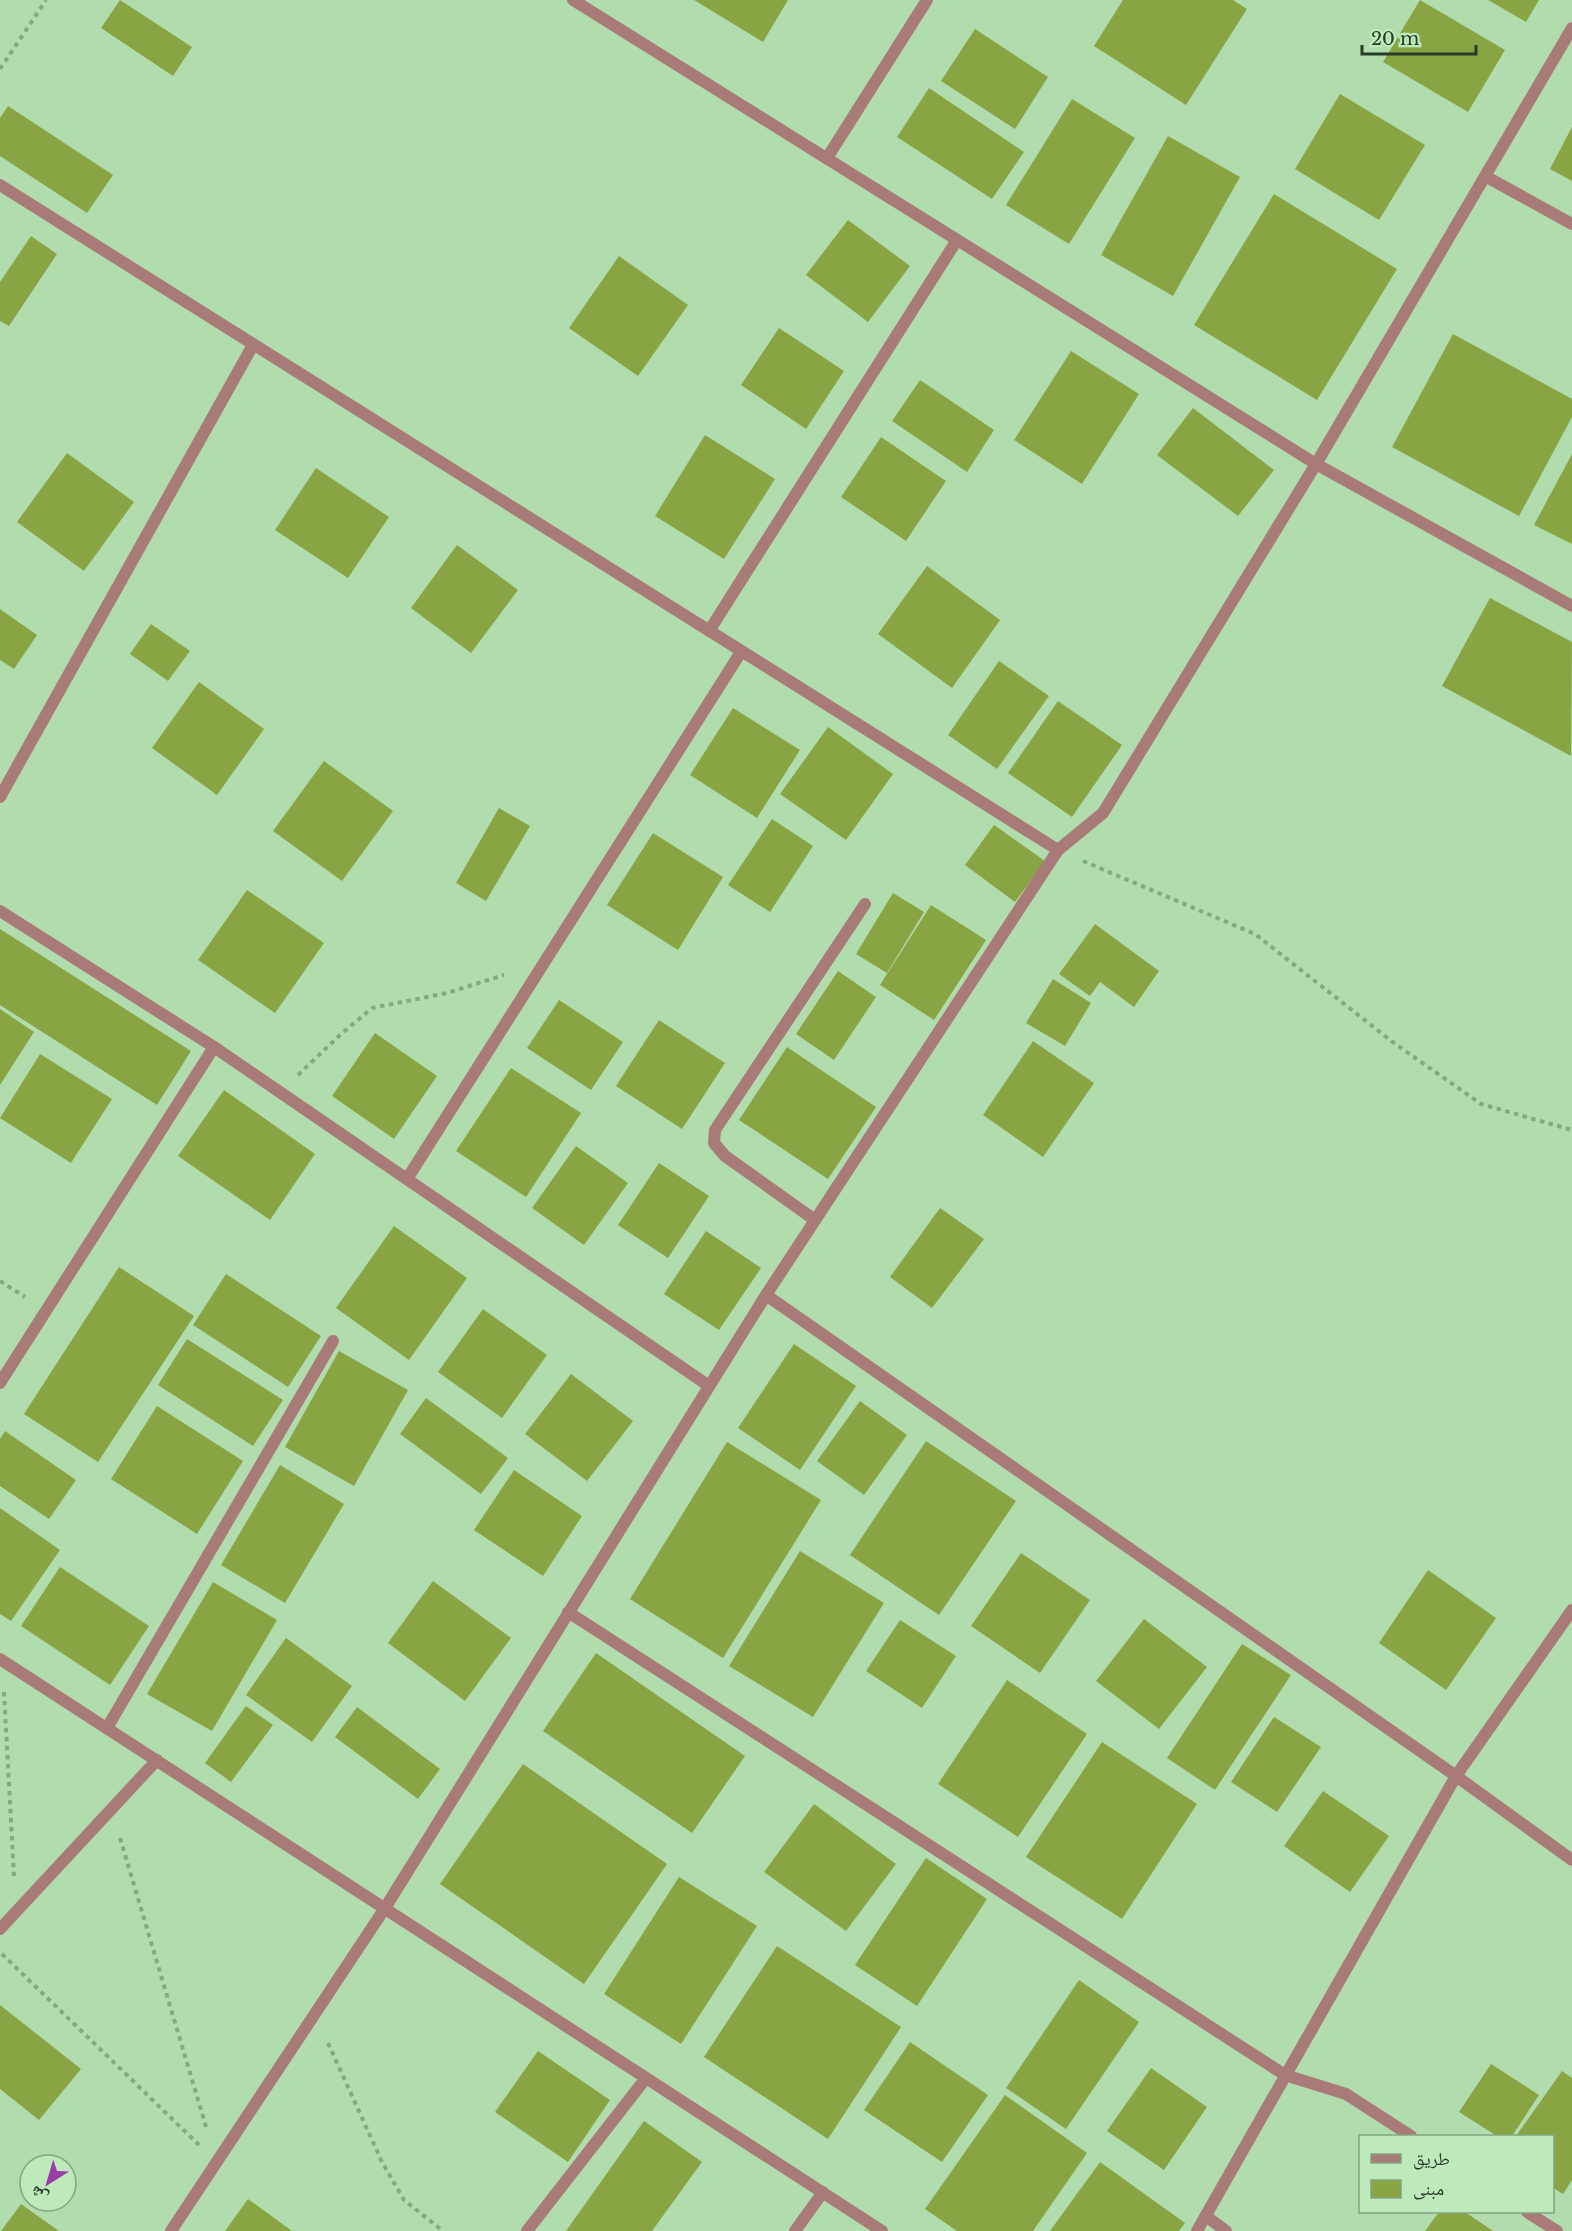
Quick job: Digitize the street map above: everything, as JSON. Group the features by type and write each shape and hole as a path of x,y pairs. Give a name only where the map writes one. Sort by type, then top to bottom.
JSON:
{"street":[{"path":"573,0 1316,464 1572,606"},
{"path":"827,158 927,0"},
{"path":"171,2231 385,1908 766,1295 1058,850 1103,813 1316,464 1572,28"},
{"path":"1485,176 1572,225"},
{"path":"0,185 1058,850"},
{"path":"709,632 957,240"},
{"path":"0,797 253,345"},
{"path":"407,1179 741,652"},
{"path":"815,1220 724,1156 714,1143 715,1130 866,904"},
{"path":"0,911 214,1047 709,1386"},
{"path":"0,1383 214,1047"},
{"path":"766,1295 1456,1776 1572,1860"},
{"path":"107,1728 333,1341"},
{"path":"1197,2231 1456,1776 1572,1610"},
{"path":"568,1612 1285,2075 1346,2094 1409,2135"},
{"path":"1,1659 882,2231"},
{"path":"0,1929 157,1760"},
{"path":"527,2231 646,2078"},
{"path":"795,2231 823,2192"},
{"path":"1530,2213 1557,2231"},
{"path":"1206,2216 1226,2231"}],"path":[{"path":"0,69 46,0"},
{"path":"1058,850 1255,934 1394,1043 1481,1104 1572,1130"},
{"path":"280,1092 372,1008 447,993 544,963"},
{"path":"1,1659 16,1910"},
{"path":"111,1808 216,2163"},
{"path":"0,1952 216,2163"},
{"path":"315,2013 382,2162 404,2200 442,2231"}],"building":[{"path":"120,0 192,47 173,76 101,28"},
{"path":"694,0 788,0 763,42"},
{"path":"1123,0 1233,0 1247,9 1186,105 1094,46"},
{"path":"1420,0 1505,50 1468,112 1383,62"},
{"path":"1488,0 1539,0 1526,22"},
{"path":"975,29 1048,77 1015,129 941,81"},
{"path":"929,88 1024,152 992,199 897,137"},
{"path":"1340,94 1425,145 1379,220 1295,169"},
{"path":"1072,99 1135,138 1069,244 1006,205"},
{"path":"8,106 113,175 87,213 0,156 0,118"},
{"path":"1572,127 1572,181 1550,169"},
{"path":"1168,136 1240,177 1173,296 1101,255"},
{"path":"1274,194 1397,269 1317,400 1194,325"},
{"path":"848,220 910,266 868,322 806,275"},
{"path":"31,236 57,254 9,326 0,321 0,282"},
{"path":"619,256 688,305 638,376 569,328"},
{"path":"779,328 844,371 806,429 741,385"},
{"path":"1453,334 1572,399 1572,417 1519,516 1392,447"},
{"path":"1071,351 1139,394 1082,484 1014,440"},
{"path":"920,380 994,430 967,472 892,421"},
{"path":"1193,408 1274,470 1238,516 1157,455"},
{"path":"705,435 775,479 724,559 655,516"},
{"path":"881,437 946,481 906,541 841,497"},
{"path":"67,453 134,502 84,571 17,522"},
{"path":"1572,454 1572,544 1534,525"},
{"path":"316,468 389,517 348,578 275,530"},
{"path":"457,545 518,590 471,653 411,608"},
{"path":"927,566 1000,620 952,688 878,634"},
{"path":"1490,598 1572,642 1571,756 1442,686"},
{"path":"0,609 37,635 14,669 0,660"},
{"path":"151,624 190,651 168,681 130,654"},
{"path":"999,661 1049,696 997,769 948,735"},
{"path":"199,682 264,729 217,795 152,748"},
{"path":"1058,701 1122,745 1072,817 1008,773"},
{"path":"733,708 800,750 757,818 690,775"},
{"path":"828,727 893,774 846,840 780,794"},
{"path":"324,761 393,811 342,881 273,831"},
{"path":"499,808 530,826 486,901 456,883"},
{"path":"772,819 813,846 770,912 728,885"},
{"path":"994,825 1045,861 1015,902 965,865"},
{"path":"653,833 723,877 678,950 607,905"},
{"path":"247,890 324,943 275,1013 198,960"},
{"path":"893,893 924,912 887,973 856,954"},
{"path":"931,905 986,940 934,1020 880,985"},
{"path":"1095,924 1159,971 1134,1007 1100,982 1090,996 1059,974"},
{"path":"0,929 191,1051 157,1105 0,1005"},
{"path":"838,971 876,997 834,1060 796,1034"},
{"path":"1053,979 1091,1003 1065,1046 1026,1023"},
{"path":"559,1000 623,1042 591,1090 527,1048"},
{"path":"0,1009 34,1032 0,1085"},
{"path":"659,1020 725,1063 682,1129 616,1086"},
{"path":"375,1033 437,1076 394,1139 332,1096"},
{"path":"1033,1041 1094,1083 1043,1157 983,1115"},
{"path":"787,1047 876,1107 828,1179 739,1120"},
{"path":"40,1054 112,1099 71,1163 0,1118"},
{"path":"511,1068 581,1113 526,1197 456,1151"},
{"path":"224,1090 315,1154 270,1220 178,1156"},
{"path":"576,1146 628,1183 584,1245 532,1208"},
{"path":"659,1163 709,1196 668,1258 618,1225"},
{"path":"940,1208 984,1239 932,1308 890,1277"},
{"path":"394,1226 467,1278 409,1360 336,1308"},
{"path":"706,1231 761,1268 719,1330 664,1294"},
{"path":"119,1267 194,1316 98,1462 24,1414"},
{"path":"226,1274 321,1336 288,1387 193,1325"},
{"path":"483,1309 547,1355 502,1418 438,1372"},
{"path":"187,1339 283,1400 253,1446 158,1385"},
{"path":"794,1344 856,1386 800,1470 738,1428"},
{"path":"339,1351 408,1390 354,1486 285,1447"},
{"path":"571,1374 633,1421 587,1481 525,1434"},
{"path":"426,1398 508,1458 481,1494 400,1434"},
{"path":"860,1401 907,1435 864,1495 817,1461"},
{"path":"157,1406 243,1461 197,1534 111,1479"},
{"path":"5,1431 76,1480 49,1519 0,1486 0,1439"},
{"path":"926,1441 1016,1501 939,1615 850,1555"},
{"path":"727,1442 821,1500 723,1658 630,1599"},
{"path":"280,1465 344,1504 285,1603 221,1565"},
{"path":"514,1470 582,1516 543,1576 474,1530"},
{"path":"0,1508 60,1550 11,1621 0,1614"},
{"path":"800,1551 884,1603 813,1717 729,1666"},
{"path":"1021,1553 1090,1600 1040,1673 971,1626"},
{"path":"60,1567 149,1626 110,1685 21,1626"},
{"path":"1428,1570 1496,1618 1446,1690 1379,1643"},
{"path":"433,1581 511,1638 465,1701 388,1643"},
{"path":"213,1582 277,1620 212,1731 147,1694"},
{"path":"1144,1619 1207,1667 1159,1729 1096,1681"},
{"path":"900,1620 956,1656 922,1708 866,1671"},
{"path":"286,1638 352,1686 312,1742 246,1695"},
{"path":"1242,1644 1291,1675 1215,1790 1167,1758"},
{"path":"596,1653 745,1756 692,1833 543,1731"},
{"path":"1007,1680 1087,1734 1018,1837 938,1784"},
{"path":"246,1706 273,1725 231,1782 205,1763"},
{"path":"357,1707 440,1769 418,1799 335,1737"},
{"path":"1274,1717 1321,1747 1277,1812 1231,1782"},
{"path":"1102,1742 1197,1804 1122,1919 1026,1857"},
{"path":"523,1764 667,1864 584,1984 440,1884"},
{"path":"1323,1791 1389,1836 1350,1892 1284,1846"},
{"path":"814,1804 896,1864 846,1931 764,1872"},
{"path":"926,1858 987,1899 917,2006 855,1965"},
{"path":"679,1877 757,1926 681,2044 604,1994"},
{"path":"777,1946 901,2027 828,2139 704,2057"},
{"path":"1079,1980 1139,2022 1066,2129 1006,2088"},
{"path":"0,2005 81,2069 39,2120 0,2089"},
{"path":"910,2042 988,2095 942,2162 864,2110"},
{"path":"538,2051 610,2100 568,2162 495,2112"},
{"path":"1491,2064 1539,2095 1513,2135 1495,2135 1459,2112"},
{"path":"1151,2068 1207,2107 1164,2170 1107,2131"},
{"path":"1562,2071 1572,2078 1572,2180 1563,2194 1554,2188 1554,2135 1517,2135"},
{"path":"1005,2095 1087,2153 1033,2231 957,2231 925,2209"},
{"path":"644,2121 702,2162 652,2231 566,2231"},
{"path":"1100,2162 1185,2223 1179,2231 1050,2231"},
{"path":"248,2199 292,2231 225,2231"},
{"path":"18,2208 18,2213 34,2213 59,2231 1,2231"},
{"path":"1438,2213 1466,2213 1493,2231 1425,2231"}]}
